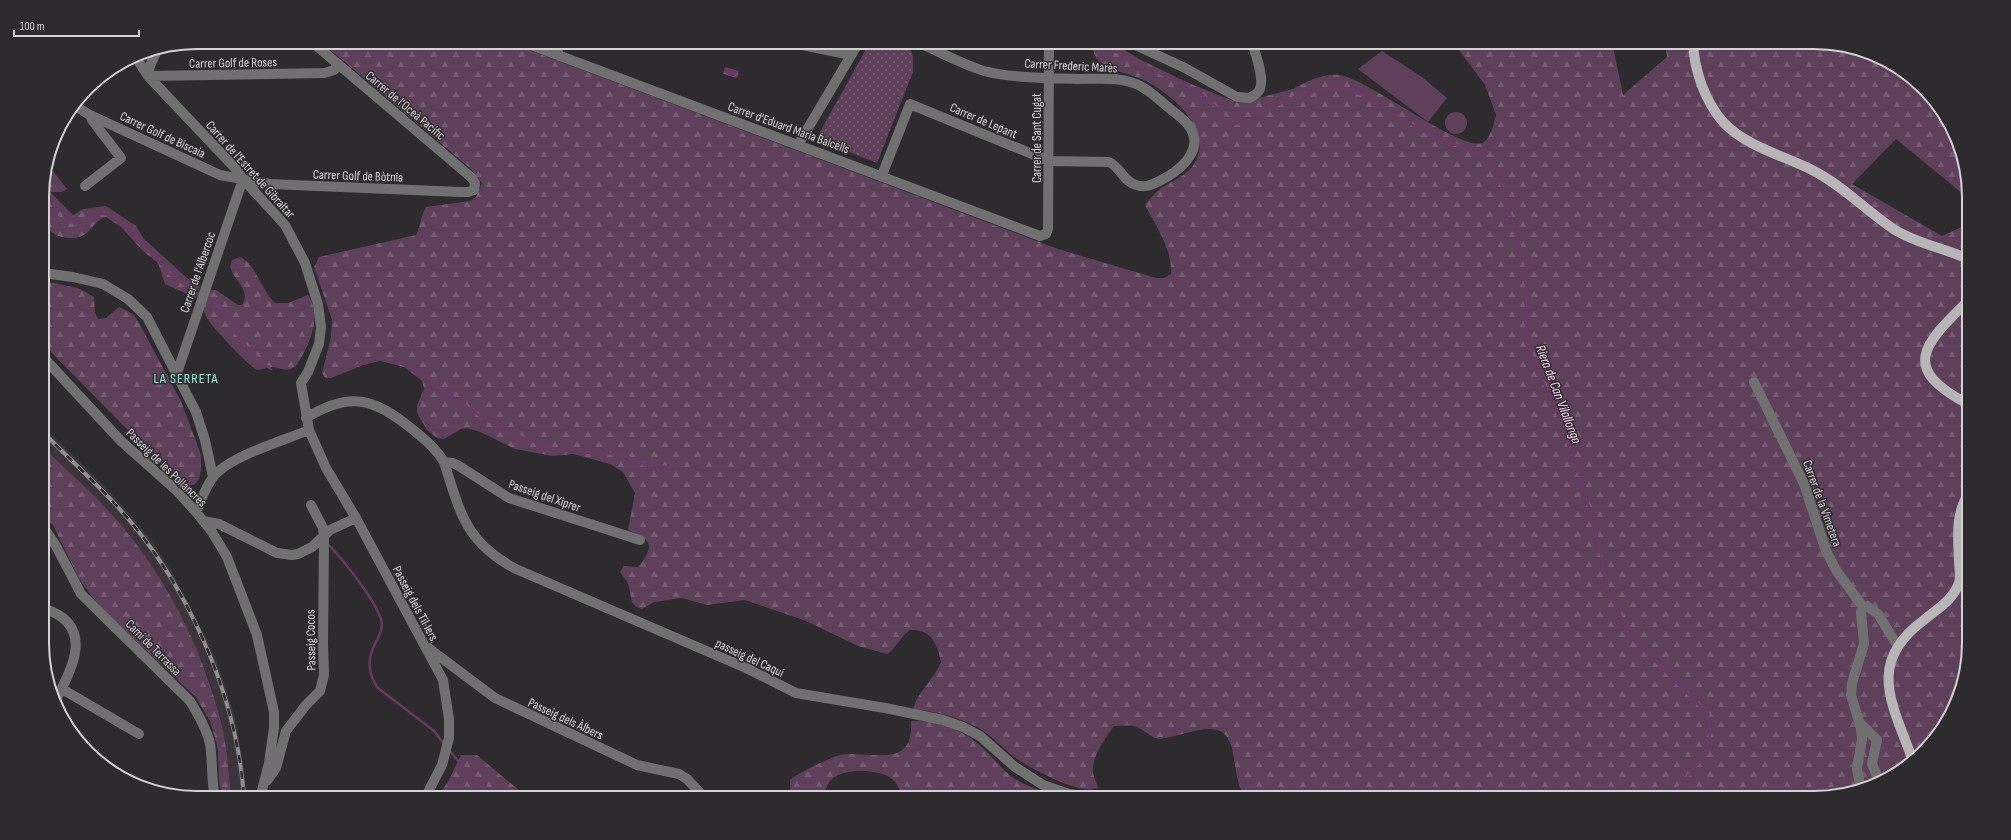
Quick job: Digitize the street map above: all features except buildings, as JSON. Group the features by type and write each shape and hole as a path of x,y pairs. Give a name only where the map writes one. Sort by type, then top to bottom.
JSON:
{"main road":[{"path":"1694,49 1695,60 1702,84 1717,113 1733,131 1747,140 1814,171 1835,183 1895,230 1913,239 1962,258"},
{"path":"1962,307 1932,338 1927,349 1925,360 1928,374 1935,382 1962,401"},
{"path":"1911,754 1889,694 1890,663 1897,645 1917,624 1943,605 1955,591 1960,578 1959,518 1962,506"}],"street":[{"name":"Carrer de l'Oceà Pacífic","path":"320,49 472,178 475,183 472,191"},
{"name":"Carrer d'Eduard Maria Balcells","path":"541,49 882,175 1040,236 1046,234"},
{"path":"557,49 559,56"},
{"path":"822,49 851,55"},
{"path":"798,145 855,49"},
{"name":"Carrer Frederic Marès","path":"933,49 984,71 1049,78 1115,79 1135,84 1148,91 1184,120 1192,132 1194,140 1190,156 1184,164 1154,184 1146,187 1135,185 1128,181 1115,165 1109,162 1049,161"},
{"name":"Carrer de Sant Cugat","path":"1046,234 1048,229 1049,49"},
{"path":"1144,49 1185,68 1237,97 1250,98 1259,92 1261,82 1260,69 1254,49"},
{"path":"148,76 155,55"},
{"name":"Carrer de l'Estret de Gibraltar","path":"138,61 148,76 235,168 243,180 285,225 304,263 318,304 322,327 319,344 308,372 301,383 309,430"},
{"name":"Carrer Golf de Roses","path":"148,76 325,73 334,70 338,64"},
{"name":"Carrer de Lepant","path":"882,175 910,104 1049,161"},
{"name":"Carrer Golf de Biscaia","path":"79,108 90,115 220,175 243,180"},
{"path":"86,186 121,158 92,120 90,115"},
{"name":"Carrer Golf de Bòtnia","path":"243,180 270,184 460,192 472,191"},
{"name":"Carrer de l'Albercoc","path":"177,373 243,180"},
{"path":"49,274 96,281 110,287 128,299 149,321 177,373 201,426 213,477"},
{"name":"Passeig de les Pollancres","path":"49,363 121,441 176,490 204,521 227,557 254,624 272,698 275,720 265,784 262,791"},
{"name":"Carrer de la Vimetera","path":"1754,382 1804,484 1826,551 1836,570 1863,607"},
{"path":"306,418 322,408 339,402 364,402 374,404 400,420 432,446 444,462"},
{"path":"196,512 213,477 222,469 236,460 309,430"},
{"name":"Passeig dels Til·lers","path":"309,430 326,468 356,518 443,680 449,720 447,748 436,778 429,791"},
{"name":"Passeig del Xiprer","path":"444,462 453,463 459,466 509,498 640,540"},
{"name":"passeig del Caqui","path":"444,462 450,488 464,521 480,542 501,560 516,568 746,668 796,693 885,708 943,720 963,727 980,736 1015,767 1043,784 1061,791"},
{"name":"Passeig Cocos","path":"265,784 276,768 286,730 306,705 320,692 324,674 324,537 323,528 311,505"},
{"path":"204,521 219,524 277,553 298,554 312,547 330,530 356,518"},
{"name":"Camí de Terrassa","path":"49,536 81,594 190,701 210,744 214,791"},
{"path":"1860,783 1857,769 1862,739 1860,723 1853,704 1851,689 1864,644 1860,612 1863,607 1867,606 1875,611 1897,645"},
{"path":"49,611 58,614 67,622 73,634 76,645 76,656 73,666 59,695"},
{"name":"Passeig dels Àlbers","path":"424,645 495,698 637,765 679,774 698,791"},
{"path":"62,689 139,734"},
{"path":"1860,723 1877,740 1872,764 1877,777"}],"shaded area":[{"path":"49,432 109,490 152,540 175,577 216,658 235,717 247,791 230,791 222,727 208,677 169,593 142,552 103,505 49,453"}],"green space":[{"path":"329,49 527,49 1058,249 1156,278 1164,278 1171,274 1171,265 1166,247 1145,205 1157,191 1180,177 1192,167 1199,154 1199,141 1196,128 1178,104 1167,95 1144,80 1104,65 1096,57 1093,49 1124,49 1139,59 1191,84 1239,103 1293,89 1309,81 1327,75 1339,75 1353,79 1438,128 1458,138 1474,143 1484,142 1489,137 1496,115 1485,85 1458,49 1613,49 1623,95 1667,57 1666,49 1823,49 1852,54 1870,60 1888,69 1904,80 1919,92 1931,107 1942,123 1951,141 1961,178 1962,193 1896,139 1852,184 1942,236 1962,227 1962,652 1957,681 1951,699 1937,725 1919,748 1896,766 1870,780 1852,786 1823,791 1242,791 1238,781 1232,747 1228,738 1221,732 1211,729 1204,729 1159,739 1133,726 1114,726 1099,748 1093,767 1093,773 1098,788 1085,789 1063,783 1017,759 988,734 977,727 946,715 913,709 918,697 941,662 938,649 932,639 924,632 910,630 887,654 858,646 806,621 745,600 707,605 682,598 654,602 642,609 636,607 632,602 628,583 620,572 624,566 638,567 647,554 649,544 642,537 628,530 635,493 623,472 610,464 573,454 553,456 515,449 480,432 467,428 461,429 444,439 437,438 427,430 417,413 417,406 424,388 422,381 404,367 380,361 363,365 331,378 325,378 322,373 331,337 332,320 314,267 319,257 416,235 426,207 470,201 476,197 482,183 471,169"},
{"path":"866,49 910,49 913,57 913,72 877,163 816,139"},
{"path":"1382,51 1422,77 1447,98 1428,122 1358,69"},
{"path":"1456,112 1464,115 1467,123 1464,131 1456,134 1448,131 1445,123 1448,115"},
{"path":"52,170 67,189 62,192 50,192 73,215 83,209 106,206 136,226 144,239 187,278 200,286 196,298 165,284 158,263 143,251 121,227 106,217 98,221 84,235 77,237 64,238 49,230 49,188"},
{"path":"240,257 250,265 266,292 275,303 288,303 308,295 312,302 314,310 314,326 312,334 297,365 293,368 285,369 268,367 257,370 245,360 206,317 204,310 208,290 216,290 238,305 242,305 245,295 230,267 232,260"},
{"path":"49,282 78,288 94,297 95,312 98,319 106,318 119,307 133,314 181,401 201,455 201,471 199,479 194,485 187,485 175,478 50,351"},
{"path":"49,453 103,505 124,528 161,580 177,608 191,636 214,696 224,735 230,791 221,791 218,750 215,738 210,721 195,696 99,606 79,579 53,525 49,522"},
{"path":"911,721 933,722 953,728 980,745 1012,777 1043,791 900,791 893,780 885,775 870,771 853,771 837,775 827,785 825,791 790,791 790,780 806,770 829,759 840,755 888,755 898,753 905,747 910,737"},
{"path":"461,755 477,755 520,791 442,791 449,780"}],"water":[{"path":"725,67 739,71 737,78 723,74"}],"waterway":[{"name":"Riera de Can Vilallonga","path":"1110,49 1200,93 1216,107 1229,122 1234,124 1243,123 1254,116 1301,94 1325,89 1345,89 1369,97 1385,109 1426,133 1484,156 1500,180 1526,266 1526,334 1536,368 1552,400 1581,479 1595,528 1609,592 1631,637 1708,714 1710,734 1705,755 1676,791"},
{"path":"49,210 67,222 79,224 86,224 96,214 106,214 114,217 131,228 136,241 143,245 170,274 201,296"},
{"path":"205,299 211,302 219,310 248,348 271,369"},
{"path":"352,367 372,360 389,359 410,367 483,418 506,431 552,449 601,454 622,454 648,466 672,467"},
{"path":"329,545 360,583 380,616 382,624 380,635 372,650 370,661 372,677 375,683 378,688 434,731 445,745"},
{"path":"449,750 478,785 494,791"}],"railway":[{"path":"49,438 115,504 141,534 164,567 185,603 204,640 219,679 231,719 239,759 243,791"}],"district":[{"name":"LA SERRETA","path":"186,378"}]}
